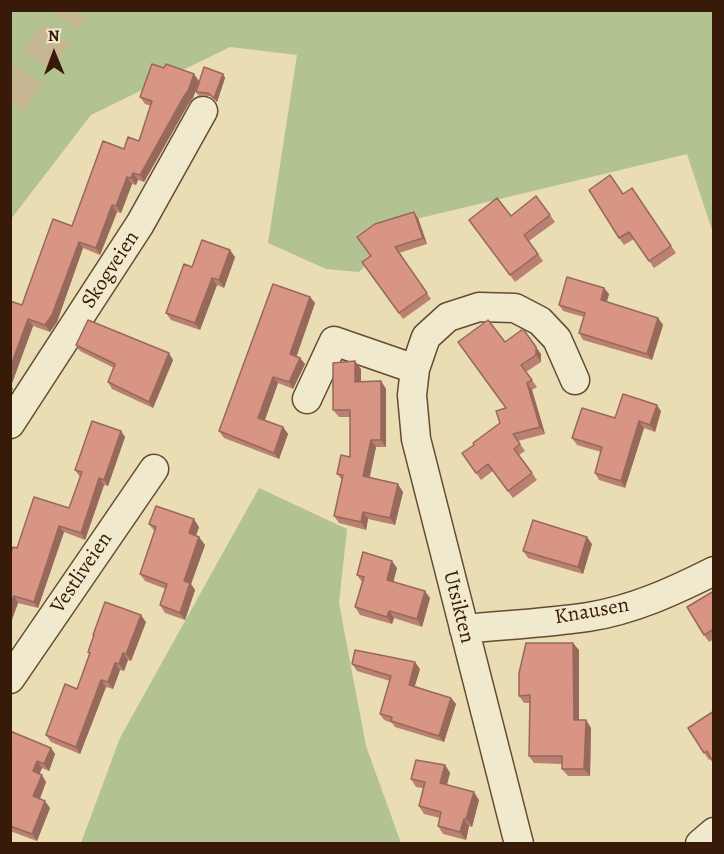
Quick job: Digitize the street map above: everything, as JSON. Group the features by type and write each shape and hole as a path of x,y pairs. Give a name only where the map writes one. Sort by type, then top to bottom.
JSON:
{"street":[{"name":"Skogveien","path":"10,424 140,224 203,111"},
{"name":"Utsikten","path":"519,843 416,440 412,395 415,369 426,337 448,317 479,307 515,308 540,321 557,339 575,380"},
{"path":"307,399 334,341 415,369"},
{"name":"Vestliveien","path":"10,679 154,469"},
{"name":"Knausen","path":"464,629 590,617 630,607 670,593 714,571"},
{"path":"700,843 714,832"}],"green space":[{"path":"11,11 713,11 713,233 687,154 412,220 359,272 326,269 268,243 297,55 230,47 91,115 11,219"},
{"path":"259,488 347,529 339,603 366,746 401,843 81,843 120,738"}],"building":[{"path":"152,64 164,68 166,64 194,74 188,91 140,175 133,173 131,178 127,177 116,206 112,205 96,248 79,242 52,315 45,325 28,319 10,368 10,301 22,305 53,219 72,226 103,141 124,149 128,137 139,141 152,101 140,97"},
{"path":"204,67 223,74 214,98 208,93 196,92"},
{"path":"610,175 623,194 632,188 671,246 649,261 629,232 619,238 589,190"},
{"path":"536,196 550,215 524,235 538,254 510,275 469,220 497,198 511,216"},
{"path":"414,212 423,238 395,247 427,293 399,313 362,262 371,256 357,237 375,224"},
{"path":"202,240 230,250 219,280 212,278 195,323 166,313 184,264 192,267"},
{"path":"567,277 604,288 601,300 658,318 647,354 579,333 585,313 559,305"},
{"path":"273,284 310,297 290,354 300,358 289,382 273,377 258,418 283,427 274,453 219,431"},
{"path":"88,320 169,353 149,402 108,382 115,364 76,345"},
{"path":"488,320 505,342 523,329 536,347 536,355 521,365 532,380 527,383 540,427 513,434 520,444 514,449 532,473 508,491 488,464 476,473 462,453 500,423 496,411 506,408 458,342"},
{"path":"355,361 355,382 381,381 381,440 371,440 363,476 398,484 390,518 363,512 361,522 334,516 343,475 337,474 341,455 350,457 350,410 333,410 333,363"},
{"path":"623,394 657,405 650,425 639,421 621,481 595,473 602,447 572,438 582,408 615,418"},
{"path":"92,421 121,431 104,480 99,478 81,533 59,526 34,602 14,596 10,605 10,555 13,547 17,548 34,497 69,508 82,472 75,470"},
{"path":"156,506 194,519 189,533 199,537 184,581 190,583 180,613 160,605 167,584 140,574 156,527 149,524"},
{"path":"533,520 587,537 578,567 523,551"},
{"path":"363,552 392,561 387,580 425,591 417,619 389,611 387,617 355,607 364,577 357,575"},
{"path":"714,591 714,629 704,635 687,607"},
{"path":"105,602 141,615 126,654 123,653 119,664 115,663 108,682 101,680 76,747 46,735 65,684 77,689"},
{"path":"526,643 573,643 574,720 586,720 584,769 562,769 562,756 529,756 530,695 519,696 519,673"},
{"path":"355,650 415,662 409,685 451,698 439,736 391,721 392,717 380,714 391,676 352,664"},
{"path":"714,711 714,764 707,751 704,753 688,728"},
{"path":"10,731 51,748 44,764 37,761 33,771 42,775 33,796 45,801 32,834 10,826 10,756 12,752 10,751"},
{"path":"416,760 445,765 440,783 474,792 460,832 438,826 441,812 419,806 425,782 411,779"}],"tunnel":[{"path":"10,102 71,10"}]}
